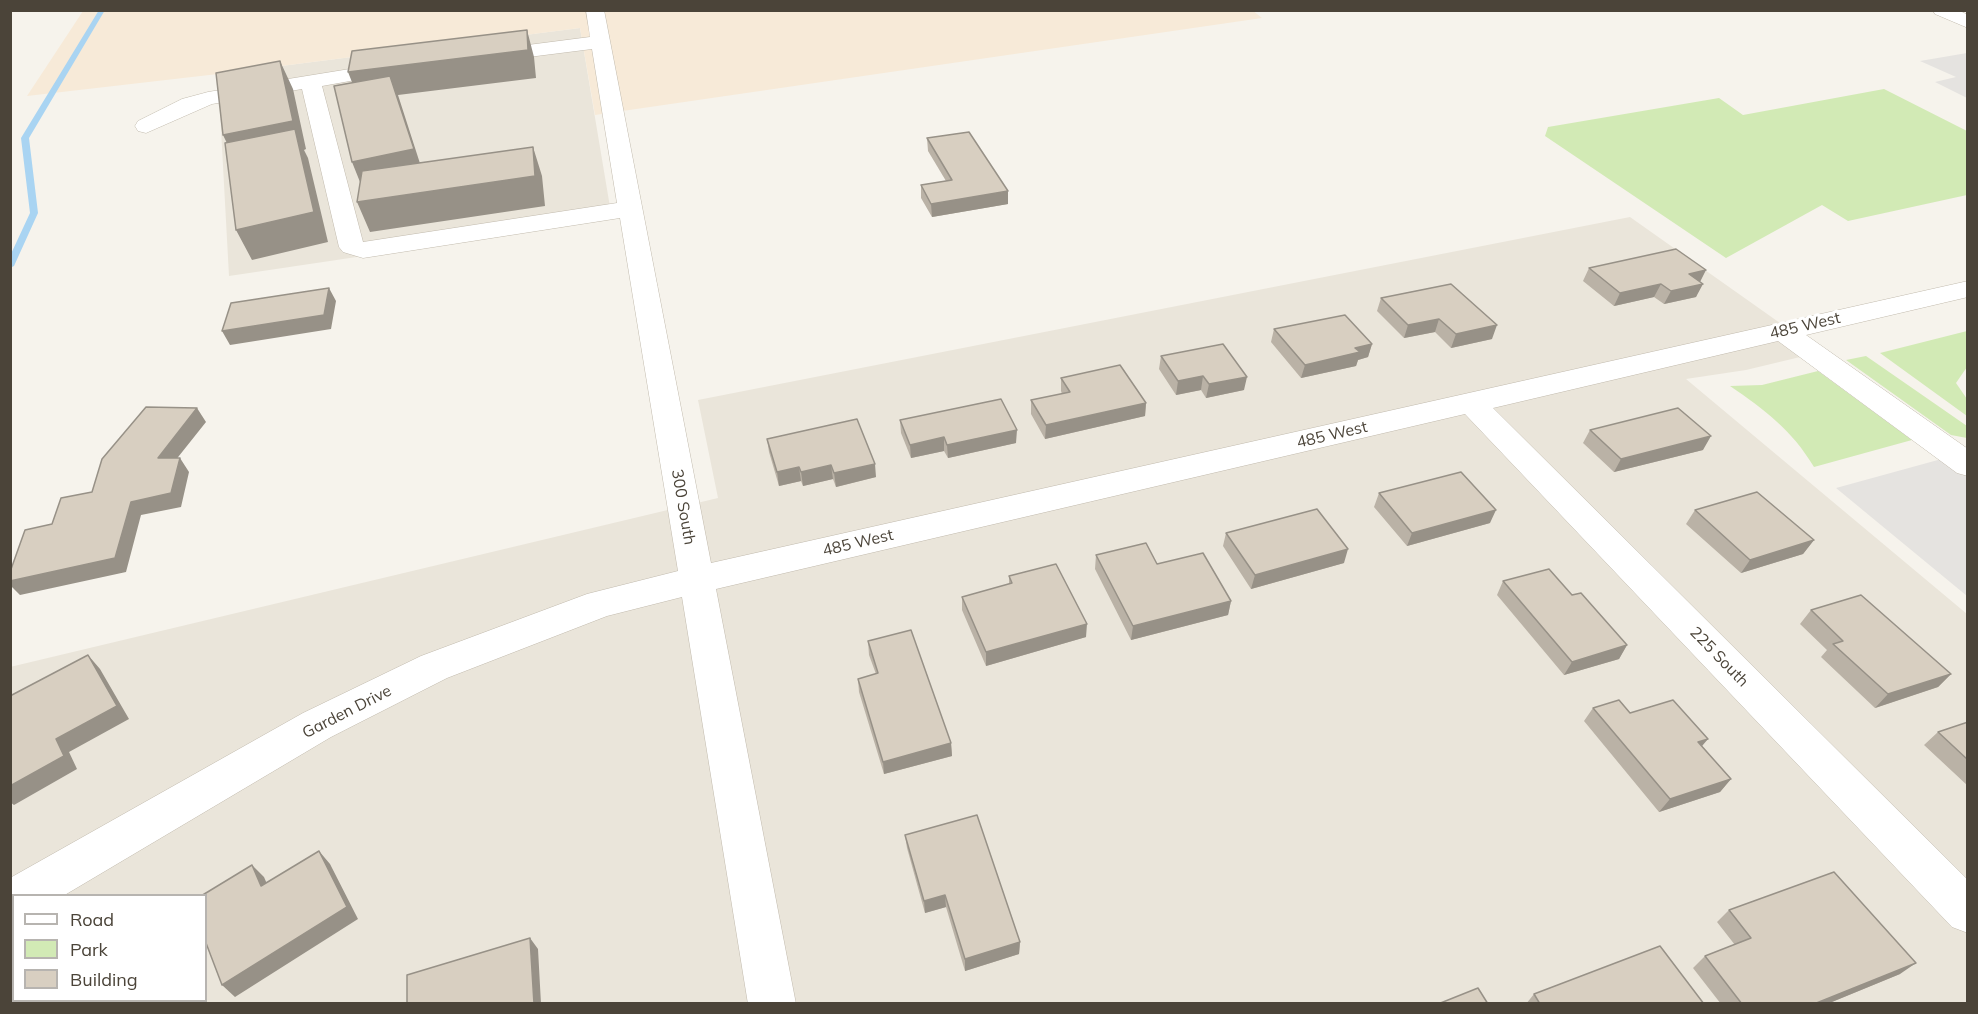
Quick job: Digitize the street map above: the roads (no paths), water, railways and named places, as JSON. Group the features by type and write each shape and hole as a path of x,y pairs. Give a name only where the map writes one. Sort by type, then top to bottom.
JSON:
{"street":[{"name":"300 South","path":"595,10 772,1004"},
{"path":"1942,10 1968,22"},
{"path":"469,58 600,42"},
{"path":"146,126 190,104 208,98 410,66"},
{"path":"311,82 352,247 363,250 629,209"},
{"name":"485 West","path":"696,580 1968,289"},
{"path":"1782,331 1968,465"},
{"name":"225 South","path":"1471,403 1968,912"},
{"name":"Garden Drive","path":"24,894 317,725 434,668 600,604 696,580"}],"waterway":[{"path":"10,266 34,213 25,138 102,10"}]}
